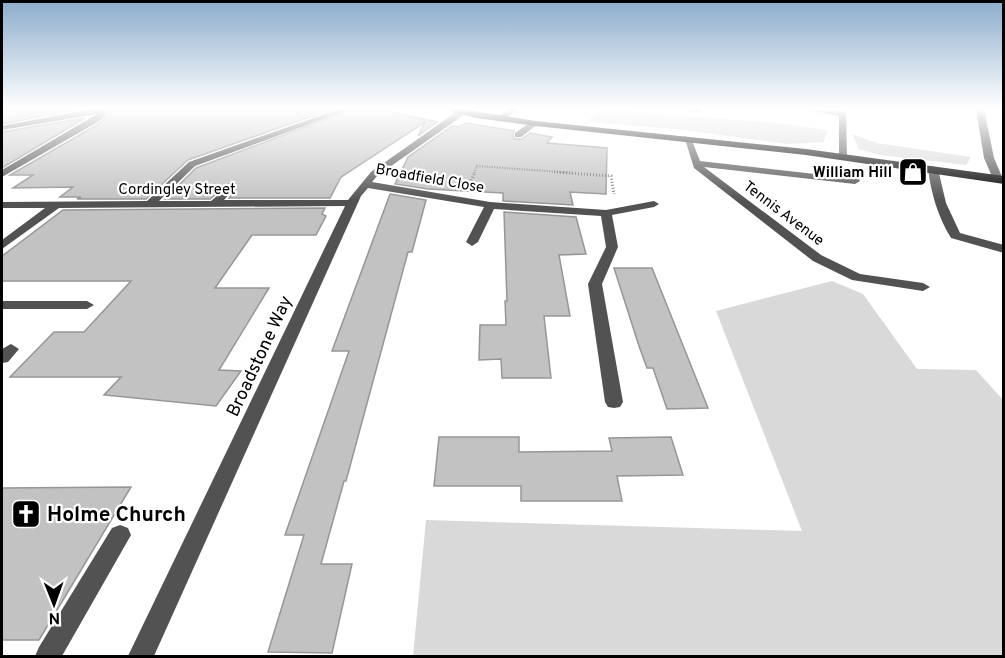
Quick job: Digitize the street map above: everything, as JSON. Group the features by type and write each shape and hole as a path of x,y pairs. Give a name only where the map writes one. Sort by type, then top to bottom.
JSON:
{"highway":[{"path":"701,140 844,157 1001,180"}],"street":[{"path":"2,174 61,140"},
{"path":"150,204 192,164 260,140"},
{"name":"Broadstone Way","path":"141,657 352,203 364,184 418,140"},
{"name":"Tennis Avenue","path":"688,140 696,163 708,175 817,258 857,277 922,287"},
{"path":"844,140 844,157"},
{"path":"985,140 987,151 1001,180"},
{"path":"696,163 855,181"},
{"path":"933,169 938,195 947,222 955,235 1004,249"},
{"name":"Broadfield Close","path":"364,184 411,190 490,206 612,212 654,204"},
{"path":"214,204 230,188"},
{"name":"Cordingley Street","path":"2,205 352,203"},
{"path":"2,245 57,204"},
{"name":"Broadfield Close","path":"472,242 490,206"},
{"path":"612,212 612,247 595,284 614,402"},
{"path":"2,305 87,305"},
{"path":"48,657 120,536"}],"path":[{"path":"463,200 477,166 611,176 612,212"}],"shaded area":[{"path":"756,140 825,140 824,142 788,144"},
{"path":"855,140 868,140 971,157 966,165 880,155 859,149"},
{"path":"832,281 863,294 917,369 976,370 1003,400 1003,656 413,656 426,520 802,531 716,311"}],"building":[{"path":"2,140 49,140 2,168"},
{"path":"71,140 245,140 188,160 146,199 60,197 73,187 13,188 33,175 10,175"},
{"path":"271,140 398,140 341,177 330,198 229,198 237,188 230,183 210,199 165,199 196,168"},
{"path":"433,140 550,140 547,143 607,148 606,194 570,192 573,205 503,201 503,193 428,189 395,184 408,157"},
{"path":"390,194 426,200 412,252 408,252 321,564 352,564 332,653 268,652 304,535 285,535 349,351 332,351"},
{"path":"325,208 322,214 326,216 316,235 252,235 215,288 269,288 219,370 241,371 216,406 104,395 121,377 10,377 54,332 84,332 131,281 2,281 2,256 63,210"},
{"path":"504,212 576,217 586,254 559,255 570,316 544,316 551,378 502,378 501,359 479,360 480,325 506,325"},
{"path":"614,268 652,268 708,408 667,409 653,368 647,368"},
{"path":"439,437 519,437 519,452 612,451 609,438 671,437 683,475 617,476 622,501 521,501 521,486 434,486"},
{"path":"131,487 39,640 2,640 2,488"}],"place":[{"name":"William Hill","path":"913,172"},
{"name":"Holme Church","path":"26,514"}]}
